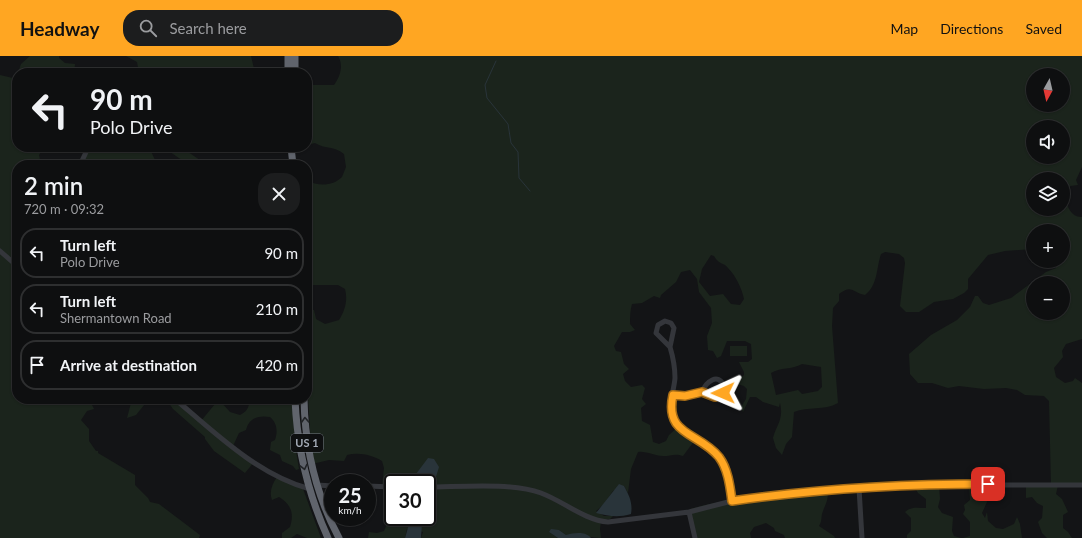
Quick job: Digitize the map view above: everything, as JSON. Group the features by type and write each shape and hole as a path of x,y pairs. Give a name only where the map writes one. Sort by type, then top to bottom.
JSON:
{"highway":[{"path":"288,56 288,68"},
{"path":"295,56 295,68"},
{"name":"US 1","path":"296,404 300,444 310,489 328,538"},
{"name":"US 1","path":"304,404 306,441 317,485 339,538"}],"street":[{"path":"0,251 12,262"},
{"path":"670,347 656,333 658,326 662,322 668,322 674,328 670,347 674,367 673,395 670,407 676,423 719,457 728,475 732,501"},
{"path":"673,395 685,396 702,392"},
{"path":"182,404 202,422 252,460 284,481 310,489"},
{"path":"317,485 324,485"},
{"path":"436,487 503,487 540,492 596,521 602,522 689,512 732,501 794,493 921,485 1082,485"},
{"path":"859,488 862,538"},
{"path":"689,512 695,538"}],"shaded area":[{"path":"30,56 59,56 59,58 65,63 75,64 75,68 20,68 21,64"},
{"path":"126,56 251,56 254,68 138,68 137,62"},
{"path":"338,56 1082,56 1082,167 1076,180 1078,185 1070,186 1070,172 1026,172 1026,216 1070,216 1070,210 1075,216 1082,217 1082,339 1066,344 1062,351 1063,357 1054,368 1056,377 1065,383 1073,381 1075,378 1082,383 1082,485 1058,485 1056,494 1062,499 1068,512 1063,515 1063,528 1072,538 1047,538 1042,533 1038,522 1042,518 1043,506 1037,503 1032,497 1026,498 1026,485 1051,485 1049,401 1044,396 1025,395 1017,390 1006,388 984,389 959,386 948,388 932,383 918,383 910,374 909,354 931,335 957,320 970,307 975,296 978,296 983,303 989,305 1011,298 1026,287 1026,320 1070,320 1070,276 1041,276 1056,268 1070,268 1070,224 1026,224 1026,250 1005,251 988,255 968,279 968,289 964,293 953,299 934,302 919,312 906,312 900,306 905,263 904,258 899,254 885,252 881,254 874,282 869,291 865,295 850,289 844,291 839,294 839,301 833,308 832,326 838,403 827,407 805,409 794,412 792,437 786,444 782,455 776,448 773,438 781,414 780,403 779,407 763,402 756,397 750,397 743,412 741,407 746,399 747,389 744,386 734,383 744,375 739,362 748,362 752,359 751,344 745,341 727,341 721,356 717,358 713,351 708,350 707,336 712,323 711,308 699,292 697,279 690,270 681,272 676,282 661,295 660,298 654,296 642,303 632,304 630,324 635,330 630,332 622,332 614,346 616,351 621,352 624,364 629,369 623,374 625,381 631,387 642,385 645,388 642,399 646,404 641,408 642,421 650,425 653,442 659,444 666,441 669,435 678,427 695,440 683,456 660,456 638,452 631,469 628,493 624,486 613,491 603,505 596,511 604,516 613,516 610,519 601,520 601,538 566,535 559,530 549,532 558,538 421,538 423,532 407,529 405,538 368,538 369,532 377,533 384,531 386,526 436,526 436,474 384,474 384,487 382,486 384,468 382,461 374,457 361,454 347,455 344,461 329,460 312,464 308,404 312,404 312,310 314,310 316,319 325,324 339,320 343,313 346,297 345,289 338,285 312,285 312,182 316,184 330,184 342,177 346,167 344,154 341,151 315,143 312,144 312,85 334,85 341,67","holes":["711,255 726,266 734,275 744,299 740,305 731,304 723,294 710,296 699,282 702,269","802,364 821,367 822,387 818,391 802,394 798,390 776,395 771,373"]},
{"path":"0,75 12,78 12,152 41,152 39,155 40,160 12,160 12,404 93,404 94,409 87,411 81,420 89,429 89,441 96,451 135,475 135,485 150,502 159,504 200,535 199,538 0,538"},
{"path":"86,152 151,152 155,160 82,160"},
{"path":"170,152 188,152 200,160 182,160"},
{"path":"730,346 747,346 747,356 730,356"},
{"path":"131,404 145,404 136,415 127,418"},
{"path":"170,404 181,404 201,421 215,404 223,404 230,412 240,415 247,410 248,404 292,404 295,445 299,469 296,470 293,466 282,461 280,455 270,450 271,442 275,440 277,430 270,417 262,416 252,420 247,426 246,430 239,433 233,446 254,462 245,473 214,451 205,437 173,409"},
{"path":"428,458 434,459 439,467 436,477 436,474 416,474"},
{"path":"277,477 302,486 321,538 307,538 297,534 291,538 282,538 282,533 290,527 292,514 287,503 279,497 272,500 272,488"},
{"path":"619,484 624,486 629,496 631,503 631,514 613,516 596,513"},
{"path":"939,485 940,499 938,507 942,513 953,517 952,531 954,536 961,538 907,538 907,535 911,531 911,518 905,512 912,508 926,508 926,499 918,493 914,486"},
{"path":"969,485 982,485 987,502 982,513 985,518 987,512 988,521 996,528 1003,529 1014,524 1017,517 1020,524 1022,538 963,538 970,536 970,522 963,514 965,510 964,505 970,500"},
{"path":"828,491 827,501 819,526 835,538 785,538 784,535 775,531 774,528 766,523 754,527 750,533 751,538 695,538 690,509 724,501"},
{"path":"408,526 422,526 421,538 405,538"},
{"path":"551,529 559,530 566,535 583,533 591,538 558,538 549,532"}],"waterway":[{"path":"496,61 485,85 487,98 508,124 511,143 518,152 519,178 530,191"}],"route":[{"path":"723,393 718,397 709,396 702,392 685,396 673,395 670,407 673,418 679,428 704,444 719,457 728,475 732,501 784,494 859,488 881,488 913,485 988,484"}]}
